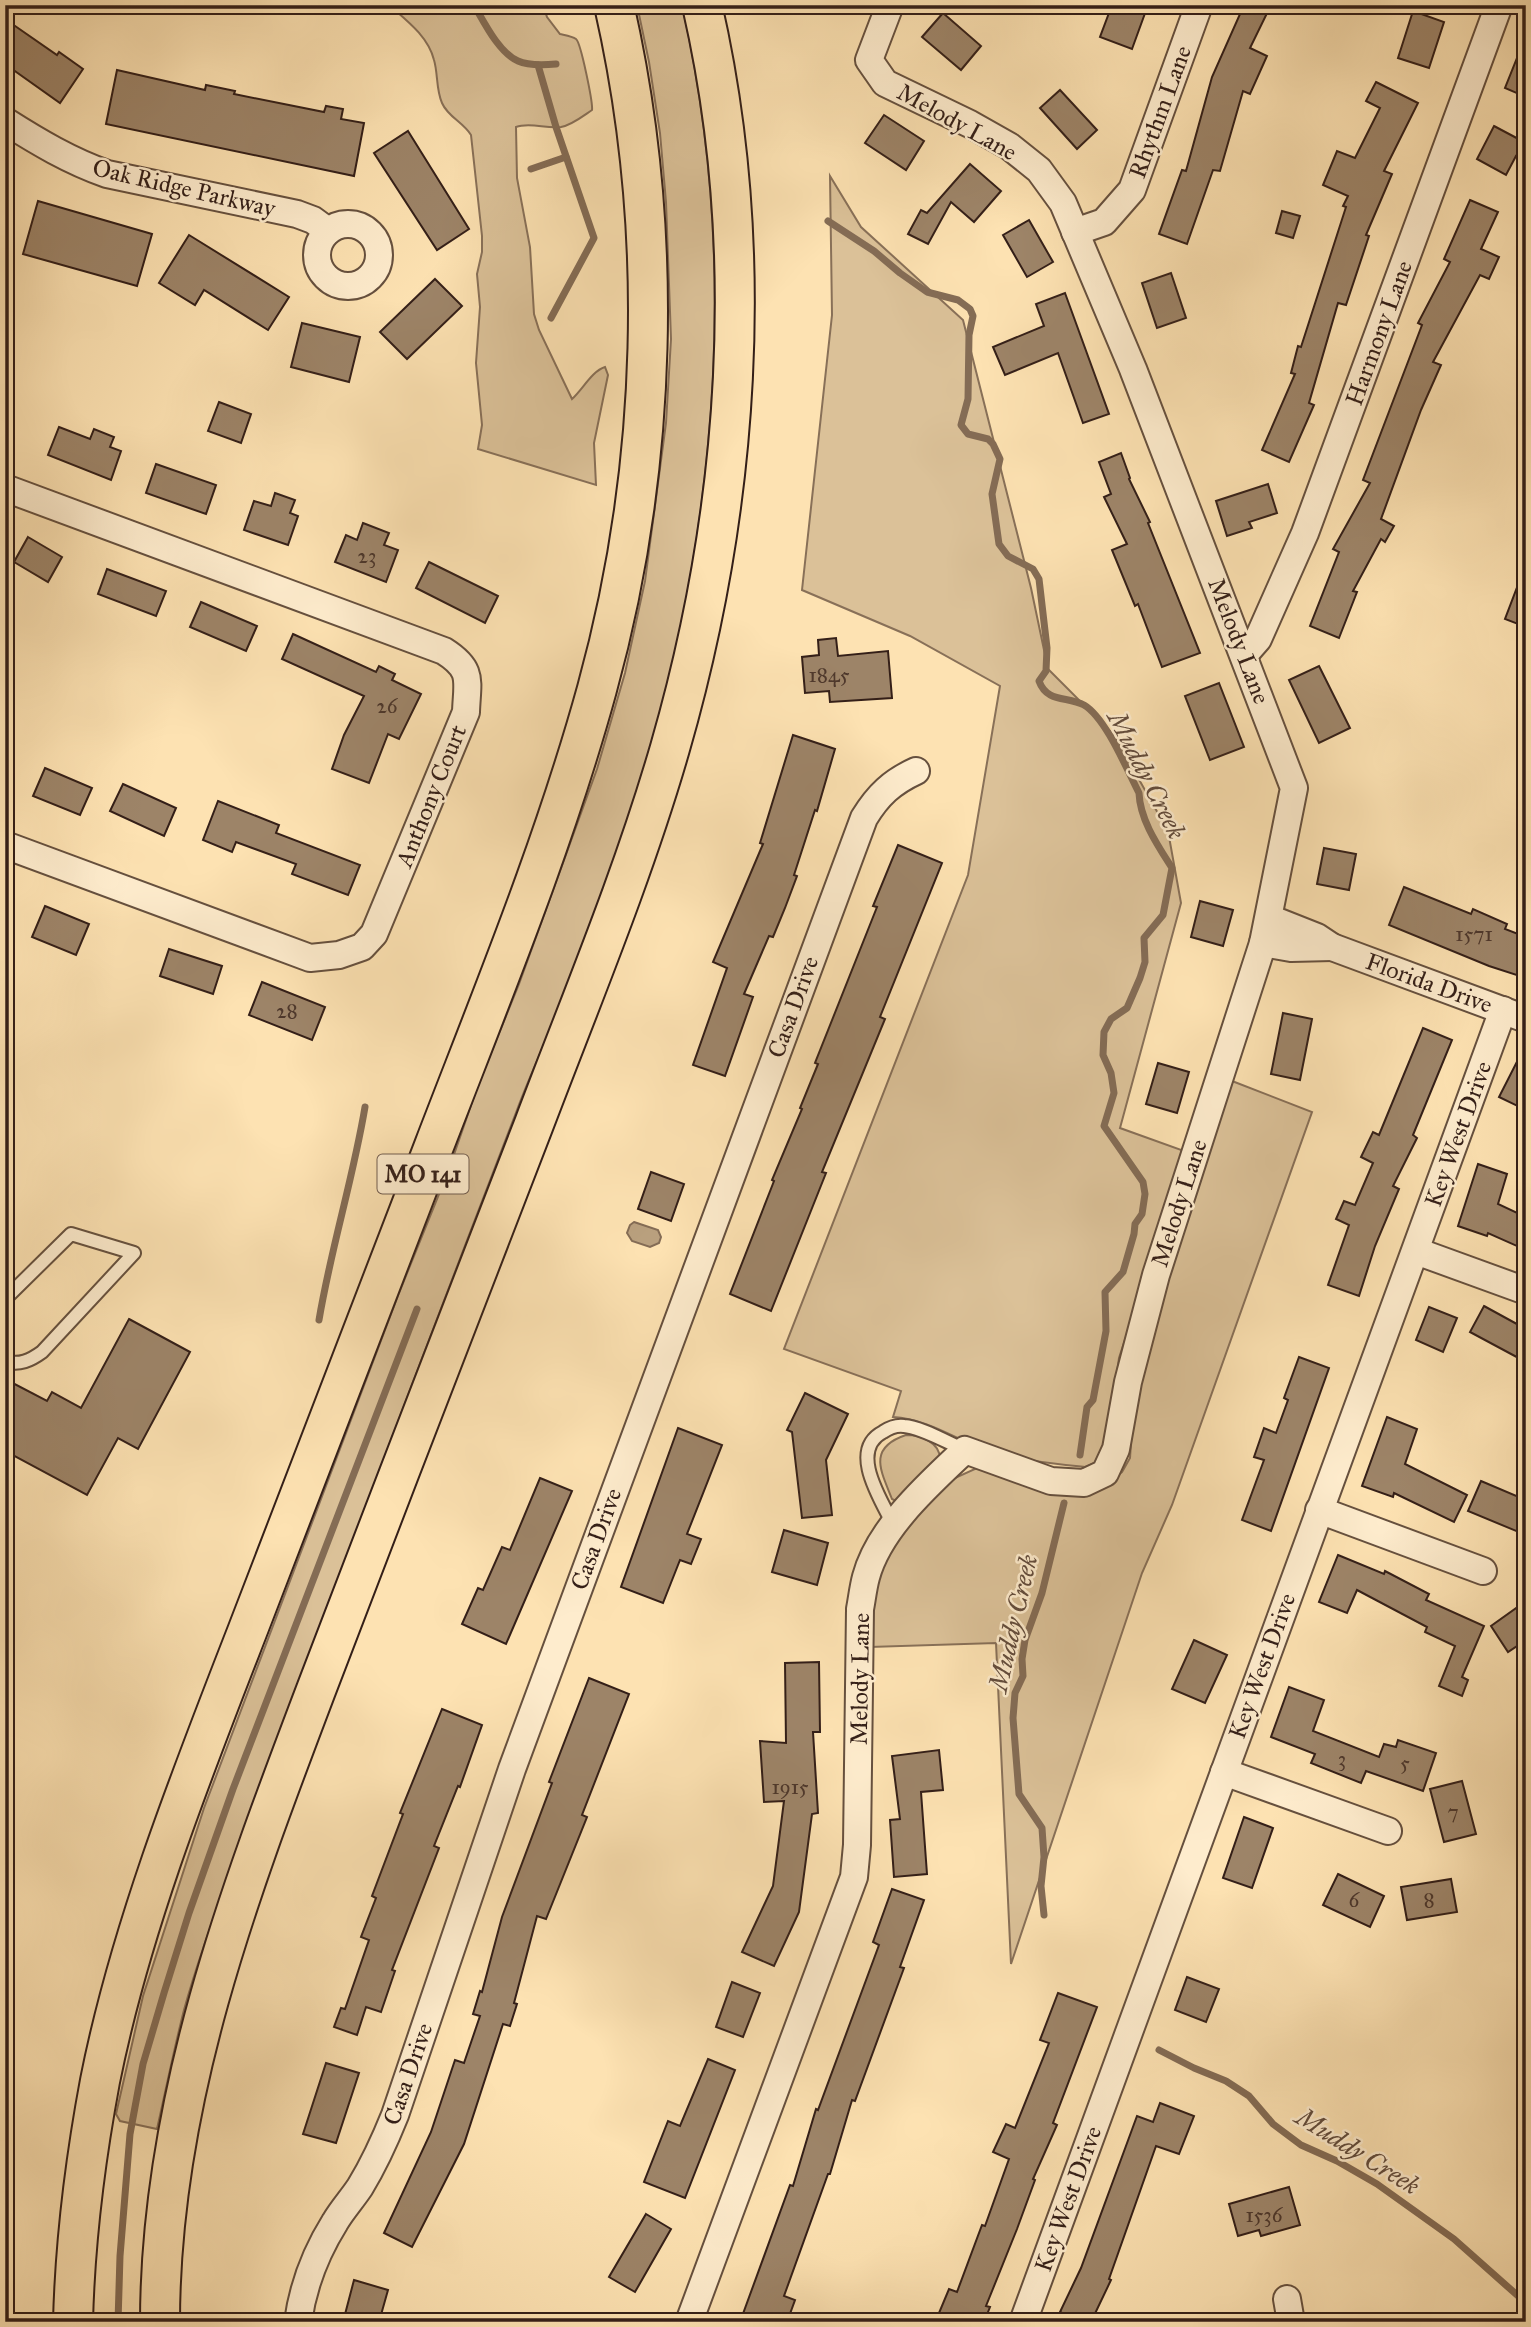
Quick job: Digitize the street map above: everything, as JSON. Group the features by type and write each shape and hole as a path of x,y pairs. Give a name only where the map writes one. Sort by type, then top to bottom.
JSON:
{"highway":[{"name":"MO 141","path":"74,2320 79,2224 87,2155 101,2075 146,1911 208,1731 535,879 575,763 605,658 631,523 642,442 647,362 648,279 643,197 634,116 614,5"},
{"name":"MO 141","path":"160,2322 166,2227 179,2132 192,2063 213,1982 237,1906 338,1634 617,906 655,794 690,671 708,591 721,511 730,429 734,346 734,265 729,183 720,103 702,5"}],"street":[{"name":"Melody Lane","path":"690,2322 854,1877 857,1845 860,1609 873,1558 894,1526 928,1485 965,1451 1051,1481 1084,1483 1105,1473 1116,1450 1128,1382 1156,1275 1266,931 1294,788 1133,369 1063,203 1039,170 1009,146 885,83 869,60 890,5"},
{"name":"Rhythm Lane","path":"1075,232 1104,222 1132,190 1199,5"},
{"name":"Harmony Lane","path":"1244,655 1258,639 1305,533 1500,5"},
{"name":"Oak Ridge Parkway","path":"5,121 79,164 107,174 297,214 313,220 328,231"},
{"name":"Anthony Court","path":"5,488 444,651 459,660 468,674 466,712 374,934 362,947 339,955 310,958 5,845"},
{"name":"Casa Drive","path":"298,2322 302,2294 316,2254 380,2152 395,2115 512,1769 864,818 875,799 896,780 916,771"},
{"name":"Florida Drive","path":"1266,931 1317,937 1332,947 1514,1015"},
{"name":"Key West Drive","path":"1023,2322 1416,1251 1514,1015"},
{"path":"1416,1251 1526,1291"},
{"path":"1319,1510 1483,1571"},
{"path":"1224,1772 1388,1831"}],"lane":[{"path":"5,1298 71,1234 134,1253 42,1352 31,1360 12,1363 5,1360"},
{"path":"894,1526 868,1471 867,1454 879,1434 892,1427 904,1426 965,1451"}],"shaded area":[{"path":"389,5 543,5 547,17 560,34 576,39 578,43 592,110 561,127 516,127 517,178 530,247 534,314 539,330 572,399 600,369 605,367 608,375 594,443 596,485 478,449 482,425 476,363 480,307 477,274 482,236 471,135 442,103 434,60 427,43 416,29"},
{"path":"637,5 682,5 701,107 712,209 715,312 711,415 700,518 682,619 658,720 629,819 590,931 522,1096 407,1397 214,1916 184,2010 157,2129 120,2121 116,2114 143,1996 204,1808 399,1293 448,1172 478,1085 519,984 597,769 625,673 645,581 666,423 671,339 666,202 660,133"},
{"path":"830,176 861,227 963,320 1031,588 1048,669 1114,735 1168,831 1181,903 1120,1128 1187,1152 1119,1358 1111,1416 1111,1441 1097,1462 1085,1467 997,1454 920,1422 893,1417 901,1391 784,1349 968,875 1000,686 910,636 802,590 832,315"},
{"path":"1232,1081 1312,1112 1172,1505 1142,1573 1011,1964 996,1643 870,1647 874,1588 900,1529 946,1482 977,1468 1097,1491 1122,1472 1130,1458 1137,1351"},
{"path":"634,1222 658,1230 661,1237 659,1243 650,1247 632,1241 627,1233"},
{"path":"906,1435 917,1436 933,1444 940,1459 898,1502 892,1499 880,1461 886,1447"}],"building":[{"path":"1112,5 1148,5 1132,49 1100,37"},
{"path":"1244,5 1271,5 1250,48 1267,56 1250,94 1243,91 1220,171 1213,170 1187,244 1159,234 1182,170 1186,171 1212,77"},
{"path":"1413,11 1444,22 1429,68 1398,58"},
{"path":"943,13 981,46 961,70 922,37"},
{"path":"5,19 57,55 59,52 83,69 60,103 5,64"},
{"path":"1526,39 1526,97 1505,88"},
{"path":"117,70 205,90 206,85 235,91 234,94 324,112 326,106 343,109 341,119 364,123 354,176 106,124"},
{"path":"1376,82 1418,103 1384,171 1392,174 1366,235 1369,236 1346,305 1338,303 1309,403 1314,405 1289,462 1262,450 1295,374 1291,373 1298,346 1301,347 1346,207 1343,206 1348,196 1323,185 1337,151 1355,158 1380,108 1366,101"},
{"path":"1060,90 1097,130 1077,149 1040,108"},
{"path":"884,115 924,141 906,170 865,143"},
{"path":"1494,126 1526,143 1526,162 1516,156 1506,175 1477,159"},
{"path":"408,131 469,229 437,250 374,153"},
{"path":"970,164 1001,191 974,222 951,202 928,244 908,234 921,210 927,213"},
{"path":"1470,200 1498,212 1481,249 1499,257 1489,279 1480,275 1433,362 1441,365 1421,410 1381,519 1394,526 1385,542 1381,539 1353,591 1357,592 1339,638 1310,626 1339,552 1333,549 1370,483 1363,480 1422,325 1418,323 1450,262 1444,259"},
{"path":"38,201 152,234 137,286 23,254"},
{"path":"1282,211 1300,216 1293,238 1276,233"},
{"path":"1029,220 1053,262 1027,277 1003,235"},
{"path":"189,235 289,297 268,330 204,290 195,305 159,283"},
{"path":"1171,273 1186,318 1157,328 1142,283"},
{"path":"435,279 462,306 407,359 380,332"},
{"path":"1065,293 1109,414 1083,423 1058,353 1005,375 993,347 1044,326 1036,304"},
{"path":"302,323 360,337 349,382 291,367"},
{"path":"219,402 251,414 241,443 208,431"},
{"path":"59,427 90,439 94,429 114,437 110,447 121,451 111,480 48,455"},
{"path":"1121,453 1129,479 1150,522 1148,523 1200,653 1162,667 1138,604 1135,606 1112,550 1127,544 1104,497 1111,494 1099,462"},
{"path":"156,464 216,485 206,514 146,493"},
{"path":"1268,484 1277,513 1249,522 1252,528 1227,536 1216,501"},
{"path":"275,493 295,500 290,513 298,516 288,545 244,530 254,501 271,506"},
{"path":"363,523 389,533 384,545 398,550 386,582 335,562 346,535 357,540"},
{"path":"28,537 62,557 48,582 14,562"},
{"path":"429,562 498,596 485,623 416,588"},
{"path":"107,569 166,591 156,616 98,594"},
{"path":"1526,569 1526,627 1505,619"},
{"path":"201,602 257,626 246,651 190,627"},
{"path":"293,634 376,672 379,666 395,674 392,680 421,694 399,739 388,734 369,783 332,769 344,735 364,696 282,659"},
{"path":"836,638 838,656 888,651 892,698 830,702 829,691 805,693 802,657 819,655 818,640"},
{"path":"1319,666 1350,728 1319,743 1289,680"},
{"path":"1219,683 1244,747 1210,760 1185,696"},
{"path":"793,735 835,749 794,875 797,876 773,937 769,936 744,994 753,997 725,1076 693,1065 727,968 713,962 763,844 760,843"},
{"path":"45,768 92,788 80,815 33,796"},
{"path":"123,784 176,808 164,836 110,811"},
{"path":"218,801 279,825 276,833 360,865 348,895 292,874 296,864 236,842 232,852 203,840"},
{"path":"898,845 942,863 880,1017 885,1019 822,1172 826,1173 771,1311 730,1294 774,1181 772,1180 802,1109 800,1108 818,1064 815,1063 877,907 873,906"},
{"path":"1324,848 1356,854 1349,890 1317,884"},
{"path":"1404,887 1471,914 1473,909 1507,924 1505,929 1526,937 1526,978 1489,966 1389,925"},
{"path":"1200,901 1233,910 1223,946 1191,937"},
{"path":"45,906 89,924 76,955 32,937"},
{"path":"169,949 222,966 213,994 160,976"},
{"path":"262,982 325,1007 312,1040 249,1015"},
{"path":"1283,1013 1312,1019 1300,1080 1271,1074"},
{"path":"1423,1028 1452,1040 1413,1135 1417,1138 1393,1186 1399,1189 1375,1246 1359,1296 1328,1285 1349,1225 1336,1219 1344,1201 1355,1205 1373,1163 1361,1157 1373,1132 1379,1135"},
{"path":"1526,1044 1526,1110 1499,1097"},
{"path":"1158,1063 1189,1072 1177,1113 1146,1104"},
{"path":"1478,1164 1507,1174 1498,1204 1526,1217 1526,1250 1488,1233 1487,1236 1458,1226"},
{"path":"651,1172 684,1184 671,1221 638,1209"},
{"path":"1484,1306 1526,1329 1526,1362 1470,1332"},
{"path":"1429,1307 1457,1318 1443,1352 1416,1340"},
{"path":"129,1319 190,1352 138,1449 118,1438 87,1495 5,1451 5,1379 47,1401 52,1392 81,1408"},
{"path":"1299,1357 1329,1368 1271,1531 1242,1520 1264,1460 1254,1457 1264,1428 1276,1433 1288,1400 1284,1398"},
{"path":"805,1393 848,1414 826,1460 832,1515 802,1518 792,1432 787,1430"},
{"path":"1387,1417 1417,1429 1405,1464 1467,1495 1454,1522 1394,1493 1393,1497 1362,1486"},
{"path":"678,1428 722,1445 687,1534 701,1539 691,1564 680,1560 663,1603 621,1587"},
{"path":"540,1478 572,1491 506,1644 462,1624 478,1588 483,1590 502,1547 510,1550"},
{"path":"1481,1481 1526,1500 1526,1535 1468,1511"},
{"path":"784,1530 828,1543 817,1585 772,1572"},
{"path":"1338,1555 1384,1574 1385,1571 1429,1594 1426,1600 1484,1626 1462,1677 1468,1680 1462,1696 1439,1686 1455,1646 1425,1632 1427,1627 1357,1590 1347,1613 1319,1602"},
{"path":"1526,1601 1526,1640 1508,1652 1491,1626"},
{"path":"1194,1640 1227,1655 1205,1703 1172,1689"},
{"path":"819,1662 820,1732 813,1732 818,1813 812,1814 799,1912 774,1966 742,1952 773,1886 784,1801 764,1802 760,1741 786,1743 785,1663"},
{"path":"589,1678 629,1694 582,1815 587,1817 546,1919 537,1916 510,2026 503,2024 464,2144 412,2247 384,2233 431,2132 455,2060 464,2063 480,2016 473,2014 480,1991 482,1992 502,1917"},
{"path":"1289,1687 1324,1700 1313,1731 1379,1757 1384,1744 1396,1747 1398,1740 1436,1753 1423,1791 1366,1771 1361,1783 1311,1763 1315,1754 1271,1737"},
{"path":"442,1709 482,1725 460,1787 458,1786 434,1846 439,1848 392,1970 395,1971 381,2012 366,2007 357,2035 334,2027 341,2008 345,2009 369,1940 361,1937 376,1898 372,1896 403,1814 400,1813"},
{"path":"939,1750 943,1790 921,1792 927,1874 894,1877 890,1820 900,1819 892,1756"},
{"path":"1462,1781 1476,1834 1444,1842 1430,1789"},
{"path":"1244,1817 1273,1828 1252,1888 1223,1878"},
{"path":"1338,1874 1384,1896 1370,1927 1323,1905"},
{"path":"1451,1879 1457,1912 1407,1920 1401,1887"},
{"path":"892,1889 924,1900 900,1967 904,1968 855,2101 852,2100 830,2174 784,2296 795,2300 787,2322 740,2322 790,2185 793,2186 816,2109 818,2110 879,1945 873,1942"},
{"path":"1187,1977 1219,1989 1206,2022 1175,2010"},
{"path":"732,1982 760,1993 743,2037 716,2027"},
{"path":"1058,1993 1097,2007 1053,2123 1057,2125 1033,2179 1035,2180 1017,2229 986,2306 990,2307 984,2322 959,2322 939,2313 949,2289 957,2292 982,2225 985,2226 1009,2159 993,2152 1006,2124 1015,2128 1049,2043 1040,2040"},
{"path":"708,2059 735,2070 685,2198 644,2182 668,2121 680,2126"},
{"path":"326,2063 359,2073 336,2143 303,2134"},
{"path":"1160,2103 1194,2116 1179,2154 1156,2146 1109,2279 1111,2280 1091,2322 1080,2322 1060,2312 1081,2268 1137,2116 1153,2122"},
{"path":"1289,2187 1300,2225 1261,2236 1259,2230 1238,2236 1229,2204"},
{"path":"646,2214 671,2229 635,2292 609,2277"},
{"path":"354,2280 388,2290 379,2322 343,2322"}],"waterway":[{"name":"Muddy Creek","path":"474,5 493,36 511,57 527,64 556,64"},
{"path":"538,65 594,238 551,318"},
{"path":"531,169 566,157"},
{"name":"Muddy Creek","path":"828,221 874,251 927,292 958,300 970,309 973,316 969,335 968,399 961,425 968,434 988,439 993,444 1000,459 992,494 999,544 1008,556 1033,569 1039,579 1047,648 1046,671 1039,681 1047,693 1084,705 1100,721 1139,793 1151,832 1172,868 1163,915 1144,938 1145,962 1140,978 1127,1008 1111,1019 1104,1032 1103,1055 1111,1073 1114,1093 1104,1126 1143,1182 1145,1194 1142,1214 1135,1224 1123,1272 1105,1292 1106,1331 1093,1400 1087,1407 1080,1455"},
{"path":"319,1320 365,1107"},
{"path":"118,2322 120,2256 130,2134 143,2064 189,1913 233,1789 417,1309"},
{"name":"Muddy Creek","path":"1044,1915 1041,1886 1044,1857 1042,1828 1019,1794 1013,1718 1015,1693 1023,1676 1025,1640 1042,1593 1064,1503"},
{"name":"Muddy Creek","path":"1159,2050 1226,2081 1249,2096 1273,2124 1301,2145 1337,2161 1377,2184 1454,2239 1526,2303"}]}
